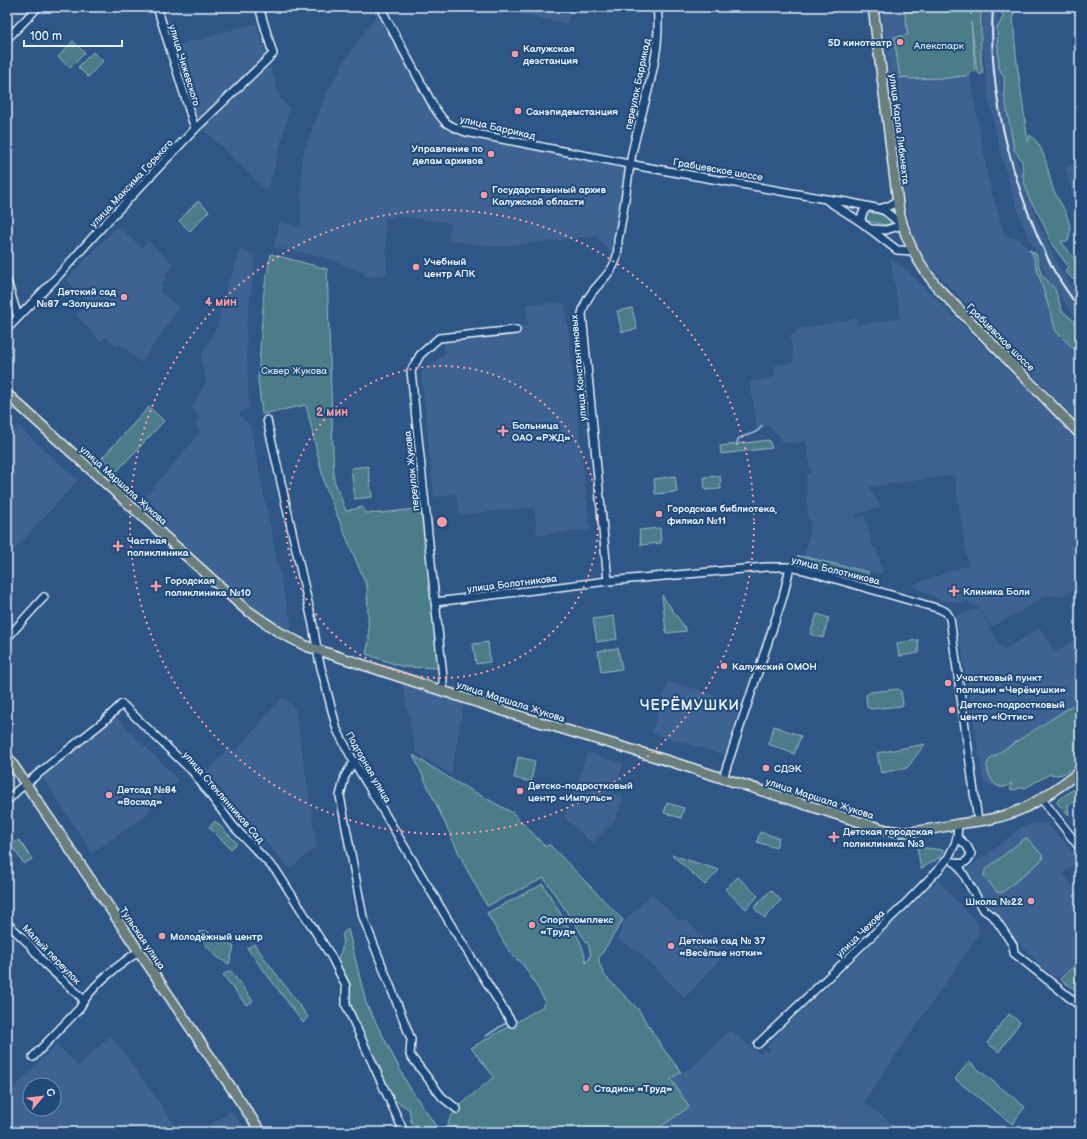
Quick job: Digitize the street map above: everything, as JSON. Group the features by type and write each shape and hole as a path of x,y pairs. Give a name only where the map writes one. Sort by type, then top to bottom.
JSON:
{"main road":[{"name":"улица Карла Либкнехта","path":"873,7 902,225 913,251"},
{"name":"Грабцевское шоссе","path":"913,251 925,272 938,288 1080,434"},
{"name":"улица Маршала Жукова","path":"7,394 244,608 279,632 317,650 513,714 884,829 900,832 933,829 978,822 1012,814 1042,798 1080,772"},
{"name":"Тульская улица","path":"7,756 261,1132"}],"street":[{"path":"7,39 38,7"},
{"name":"улица Чижевского","path":"157,7 195,129"},
{"name":"улица Максима Горького","path":"7,329 195,129 272,54 259,7"},
{"name":"переулок Баррикад","path":"631,165 632,154 657,47 657,7"},
{"name":"улица Баррикад","path":"381,8 434,107 448,125 466,132 631,165"},
{"name":"Грабцевское шоссе","path":"631,165 847,202 880,210"},
{"name":"улица Константиновых","path":"608,581 582,314 586,301 594,288 616,260 631,165"},
{"name":"Грабцевское шоссе","path":"826,199 861,222 897,250 913,251"},
{"path":"880,210 891,205 898,199"},
{"path":"861,222 864,210 868,208"},
{"path":"880,210 885,211 902,225"},
{"path":"869,229 886,230 902,225"},
{"path":"7,281 18,317"},
{"name":"переулок Жукова","path":"441,690 443,677 411,371 420,355 439,338 516,330"},
{"name":"Подгорная улица","path":"268,420 314,625 317,650 337,730 354,762 454,930 512,1023"},
{"name":"улица Болотникова","path":"435,602 608,581 766,567 790,567 940,609 946,612 950,618 978,822"},
{"path":"723,778 783,597 790,567"},
{"path":"7,638 44,597"},
{"name":"улица Стеклянников Сад","path":"26,784 103,722 122,704 187,766 234,827 277,872 331,956 346,986 346,1006 404,1132"},
{"path":"354,762 345,776 340,796 364,917 411,1038 410,1055 442,1097 457,1109"},
{"path":"7,801 26,784"},
{"path":"1042,798 1080,848"},
{"name":"улица Чехова","path":"758,1044 902,907 940,868 948,858 957,838 958,824"},
{"path":"948,858 957,863 963,863 969,860 971,854 967,846 957,838"},
{"path":"957,863 984,910 994,917 1012,945 1014,953 1080,1006"},
{"name":"Малый переулок","path":"7,923 29,944 44,963 84,1000"},
{"name":"Малый переулок","path":"33,1057 79,1009 84,1000 111,972 139,951"}],"shaded area":[{"path":"509,7 572,7 567,24 508,11"},
{"path":"881,7 971,7 970,26 975,69 970,75 988,179 1005,236 1020,239 1031,253 1056,331 1080,355 1080,424 931,267 912,233 905,198"},
{"path":"984,7 998,7 997,32 1002,93 1015,152 1035,215 1059,267 1080,299 1080,325 1046,275 1021,220 1001,156 988,95 982,32"},
{"path":"379,12 430,109 445,127 467,136 624,167 626,170 615,237 614,256 596,236 497,247 448,240 451,223 398,216 385,219 387,275 368,277 364,273 327,258 280,248 273,249 280,222 301,228 302,156 325,97 345,60"},
{"path":"256,23 281,100 290,108 267,191 205,131 198,119 176,46"},
{"path":"1080,163 1080,213 1073,197 1065,166"},
{"name":"Детский сад №87 «Золушка»","path":"118,226 142,248 148,241 174,265 164,275 166,278 160,285 163,287 159,291 179,308 141,363 120,344 117,347 106,337 101,342 76,315 88,303 66,280"},
{"path":"241,250 254,255 254,267 246,330 249,407 239,415 250,425 281,580 292,626 288,631 248,603 140,503 200,433 196,424 199,416 192,407 206,383 201,356 217,327 226,289"},
{"path":"890,258 908,271 1080,442 1080,585 1065,595 1045,596 991,627 979,608 970,604 968,601 960,603 940,600 912,585 968,565 954,475 869,487 881,508 855,514 856,518 865,516 873,548 876,547 882,573 877,574 804,556 811,521 808,520 806,475 811,473 806,441 783,444 778,434 767,426 757,428 750,382 775,377 774,366 794,362 790,335 796,334 795,330 856,318 857,325 900,318 901,321"},
{"name":"Больница ОАО «РЖД»","path":"565,303 590,530 537,535 534,507 460,515 456,494 434,497 421,372 446,353 442,336 528,326 526,304"},
{"path":"18,426 78,480 7,558 7,437"},
{"path":"979,609 1001,648 1007,648 1040,628 1055,652 1080,636 1080,745 1004,789 984,783 956,615"},
{"path":"402,681 464,702 451,775 416,752"},
{"path":"668,682 693,688 741,704 724,755 651,733"},
{"path":"283,697 295,708 317,846 290,869 241,815 206,772 229,748 234,753"},
{"name":"Детсад №84 «Восход»","path":"116,717 178,780 149,810 147,815 92,853 42,777"},
{"path":"587,752 623,764 614,793 578,781"},
{"path":"586,785 623,797 616,819 592,843 564,817 574,791"},
{"name":"Школа №22","path":"1035,823 1047,823 1079,859 1063,874 1080,896 1080,969 1075,963 1060,977 1052,976 1020,944 1001,919 985,906 965,871 1022,827"},
{"path":"938,880 978,924 979,932 864,1102 903,1132 653,1132 688,1107 671,1079 692,1067 730,1030 760,1054 764,1050 768,1053 771,1050 767,1046 779,1033"},
{"name":"Детский сад № 37 «Весёлые нотки»","path":"652,894 678,920 686,920 723,956 685,998 640,953 618,939 623,922"},
{"path":"111,1035 180,1132 7,1132 7,1095 22,1080 22,1117 62,1117 62,1077 25,1077 57,1044 78,1066"},
{"path":"231,1111 247,1132 200,1132"}],"green space":[{"name":"Алекспарк","path":"904,7 971,7 971,15 972,7 981,7 981,60 983,73 980,75 977,71 971,22 975,69 970,75 941,79 900,78 894,37 908,35"},
{"path":"1000,7 1014,7 1013,17 1016,55 1028,142 1030,135 1040,146 1053,189 1070,224 1068,241 1061,241 1079,268 1080,272 1074,280 1065,272 1068,266 1053,246 1041,219 1028,196 1023,176 1022,162 1014,149 1004,94 1004,77 999,68 997,28 1003,17"},
{"path":"73,41 85,53 70,68 58,57"},
{"path":"93,52 103,61 88,77 78,67"},
{"path":"198,201 209,211 190,231 179,221"},
{"path":"869,212 889,217 890,224 885,225 868,221 865,216"},
{"path":"1028,249 1036,254 1041,273 1055,289 1062,311 1077,323 1080,328 1080,355 1056,331 1032,253"},
{"name":"Сквер Жукова","path":"271,254 327,269 334,480 346,511 362,507 367,513 381,513 414,509 415,504 422,505 439,668 403,667 366,654 369,640 367,587 325,486 306,405 262,414 258,380 264,290"},
{"path":"632,308 637,329 622,332 617,311"},
{"path":"149,407 164,421 117,471 102,458"},
{"path":"769,440 772,448 721,454 720,446"},
{"path":"368,466 372,497 355,499 351,468"},
{"path":"675,476 677,492 655,494 654,479"},
{"path":"720,476 721,489 705,490 704,477"},
{"path":"660,528 661,543 641,545 639,530"},
{"path":"801,556 868,572 867,580 799,563 794,558"},
{"path":"662,595 687,631 666,633"},
{"path":"817,614 829,618 823,638 810,634"},
{"path":"614,616 617,639 597,642 593,619"},
{"path":"918,640 919,653 899,656 897,643"},
{"path":"488,642 490,662 476,664 473,644"},
{"path":"618,648 622,669 601,672 598,651"},
{"path":"898,689 901,691 903,705 872,709 867,707 866,695 870,692"},
{"path":"1078,702 1080,703 1080,764 1063,774 1050,774 1025,788 1021,787 1016,790 1010,789 1012,783 1000,787 994,783 987,769 987,764 991,758"},
{"path":"774,726 801,736 794,754 768,744"},
{"path":"925,744 907,768 881,773 877,753"},
{"path":"413,755 454,781 513,813 546,847 549,844 623,920 599,958 599,963 605,976 638,1009 662,1047 681,1072 671,1079 689,1107 653,1132 454,1132 448,1123 455,1111 468,1098 494,1077 471,1048 542,1007 545,1001 528,972 506,946 487,913 543,884 569,928 579,939 583,948 586,963 590,956 590,952 588,944 544,878 487,906 465,866"},
{"path":"518,757 535,761 531,782 514,778"},
{"path":"1080,785 1080,799 1068,805 1069,815 1057,803 1058,800"},
{"path":"667,803 684,808 681,818 664,813"},
{"path":"215,821 237,843 231,849 209,827"},
{"path":"760,832 779,838 776,848 757,842"},
{"path":"1025,838 1028,839 1042,855 1043,859 1003,892 997,892 984,876 985,870"},
{"path":"19,840 32,859 24,864 11,845"},
{"path":"917,847 944,850 940,857 921,869"},
{"path":"672,855 719,870 705,885"},
{"path":"738,877 758,896 746,909 725,889"},
{"path":"771,890 781,900 765,918 754,908"},
{"path":"348,929 366,1003 408,1085 440,1132 417,1132 417,1128 411,1122 409,1109 394,1100 361,1029 350,1002 347,977 337,961 342,949 343,933"},
{"path":"206,931 234,947 229,964 214,954 204,942 199,932"},
{"path":"254,944 308,1017 303,1023 247,948"},
{"path":"1075,965 1080,972 1080,984 1074,989 1060,979"},
{"path":"230,970 253,1001 246,1005 223,975"},
{"path":"1009,1014 1020,1022 999,1052 987,1043"},
{"path":"969,1062 1025,1107 1012,1124 955,1079"}],"waterway":[{"path":"737,445 738,439 754,433 762,426"},
{"path":"486,1036 506,1023"}],"railway":[{"path":"993,7 992,40 994,74 1006,142 1015,175 1026,208 1053,269 1080,310"}],"place":[{"name":"5D кинотеатр","path":"900,42"},
{"name":"Калужская дезстанция","path":"515,54"},
{"name":"Санэпидемстанция","path":"518,111"},
{"name":"Управление по делам архивов","path":"491,154"},
{"name":"Государственный архив Калужской области","path":"484,195"},
{"name":"Учебный центр АПК","path":"416,267"},
{"name":"Детский сад №87 «Золушка»","path":"124,297"},
{"name":"Больница ОАО «РЖД»","path":"503,431"},
{"name":"Городская библиотека, филиал №11","path":"659,514"},
{"name":"Частная поликлиника","path":"118,546"},
{"name":"Городская поликлиника №10","path":"156,586"},
{"name":"Клиника Боли","path":"954,591"},
{"name":"Калужский ОМОН","path":"724,666"},
{"name":"Участковый пункт полиции «Черёмушки»","path":"948,683"},
{"name":"Детско-подростковый центр «Юттис»","path":"952,710"},
{"name":"СДЭК","path":"766,768"},
{"name":"Детско-подростковый центр «Импульс»","path":"520,791"},
{"name":"Детсад №84 «Восход»","path":"109,795"},
{"name":"Детская городская поликлиника №3","path":"834,837"},
{"name":"Школа №22","path":"1031,901"},
{"name":"Спорткомплекс «Труд»","path":"532,925"},
{"name":"Молодёжный центр","path":"162,936"},
{"name":"Детский сад № 37 «Весёлые нотки»","path":"671,946"},
{"name":"Стадион «Труд»","path":"586,1088"}],"district":[{"name":"ЧЕРЁМУШКИ","path":"690,705"}]}
